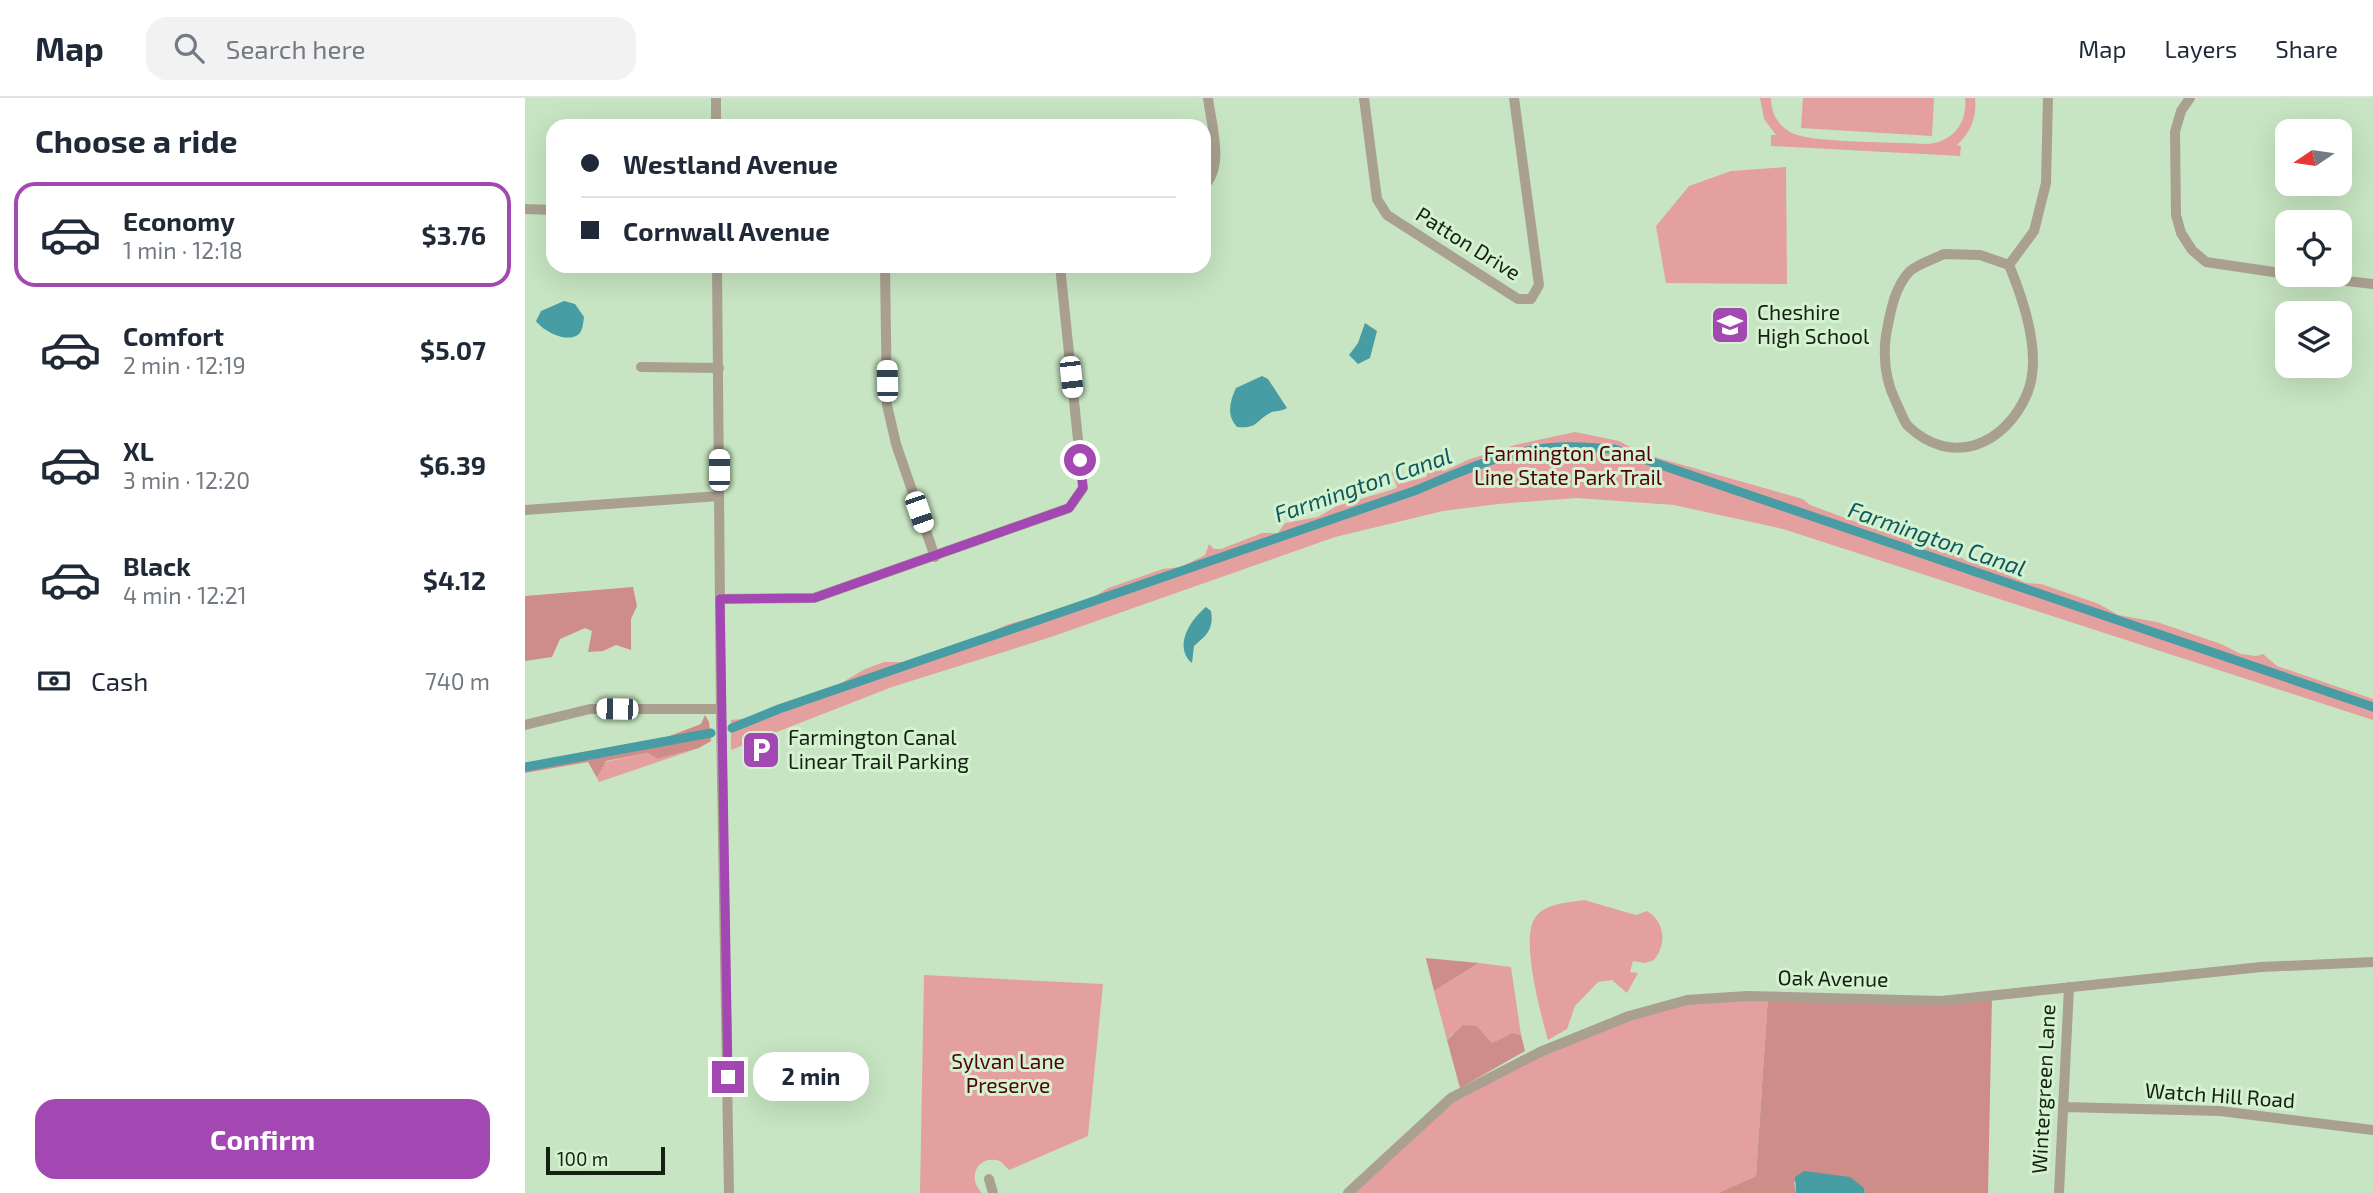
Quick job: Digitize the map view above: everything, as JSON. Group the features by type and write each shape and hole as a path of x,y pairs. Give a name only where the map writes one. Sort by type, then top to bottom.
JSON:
{"street":[{"path":"716,98 716,119"},
{"path":"1208,98 1210,119"},
{"name":"Patton Drive","path":"1364,98 1377,200 1387,215 1518,299 1531,299 1539,285 1514,98"},
{"path":"2009,265 2034,231 2046,183 2048,98"},
{"path":"2190,98 2181,111 2175,132 2176,215 2181,233 2192,250 2206,262 2275,272"},
{"path":"1211,125 1215,162 1211,176"},
{"path":"525,209 546,210"},
{"path":"1944,254 1980,255 2009,265 2030,326 2032,357 2028,393 2008,425 1989,442 1957,449 1930,442 1907,424 1889,388 1884,349 1891,305 1910,271 1944,254"},
{"path":"717,273 720,709 729,1193"},
{"path":"885,273 887,405 896,444 935,557"},
{"path":"720,599 814,598 1069,508 1083,488 1061,273"},
{"path":"2352,282 2373,284"},
{"path":"641,367 719,368"},
{"path":"525,510 719,496"},
{"path":"525,725 590,709 720,709"},
{"name":"Oak Avenue","path":"1348,1193 1451,1098 1540,1052 1629,1016 1686,1000 1747,996 1941,1001 2261,967 2373,962"},
{"name":"Wintergreen Lane","path":"2059,1193 2069,987"},
{"name":"Watch Hill Road","path":"2064,1107 2220,1111 2373,1129"},
{"path":"989,1179 993,1193"}],"green space":[{"path":"1760,98 1771,98 1774,114 1787,130 1817,139 1935,143 1951,136 1961,123 1965,98 1975,98 1975,112 1966,135 1957,145 1961,146 1960,156 1771,146 1771,135 1776,135 1764,119"},
{"path":"1803,98 1934,98 1932,136 1801,128"},
{"path":"1786,167 1787,284 1666,283 1656,226 1689,186 1731,171"},
{"name":"Farmington Canal Line State Park Trail","path":"1575,432 1619,441 1644,454 1803,499 1810,505 1878,530 1952,552 1968,562 1985,565 2026,583 2041,584 2099,604 2118,615 2157,622 2221,644 2241,654 2263,654 2277,666 2373,699 2373,720 1783,529 1674,505 1577,498 1443,511 1335,537 1051,637 892,687 731,750 731,720 759,717 783,703 838,685 865,669 884,662 906,662 1006,625 1088,601 1108,588 1163,569 1181,567 1205,555 1209,544 1214,549 1221,549 1262,533 1278,533 1285,523 1318,517 1337,506 1394,489 1397,487 1392,473 1394,469 1398,484 1426,477 1430,466 1444,471 1470,459 1515,445"},
{"path":"699,748 599,782 597,778 605,762 647,753 658,759"},
{"path":"1584,900 1636,915 1647,911 1661,927 1661,947 1654,960 1645,963 1633,961 1630,972 1638,973 1627,993 1612,980 1598,982 1575,1006 1567,1029 1548,1040 1533,978 1531,928 1535,918 1544,909"},
{"path":"1479,963 1511,967 1521,1035 1512,1033 1492,1043 1477,1026 1452,1034 1447,1040 1434,991"},
{"name":"Sylvan Lane Preserve","path":"924,975 1103,984 1088,1136 1009,1170 1000,1161 992,1160 980,1164 975,1180 982,1193 920,1193"},
{"path":"1768,997 1756,1176 1718,1193 1348,1193 1451,1098 1540,1052 1687,1000"}],"shaded area":[{"path":"633,587 637,606 631,619 631,650 616,645 603,651 588,652 592,631 585,628 560,639 552,657 525,661 525,596"},
{"path":"705,715 709,722 711,741 699,748 658,759 647,753 606,761 597,778 588,762 525,773 525,763 667,737 701,724"},
{"path":"1426,958 1479,963 1434,991"},
{"path":"1992,996 1988,1193 1865,1193 1864,1188 1855,1182 1830,1176 1794,1182 1796,1193 1718,1193 1756,1176 1768,997 1941,1001"},
{"path":"1463,1025 1477,1026 1492,1043 1512,1033 1521,1035 1525,1051 1460,1088 1447,1040"}],"water":[{"path":"564,301 575,304 584,317 579,334 574,337 556,335 536,321 541,311"},
{"path":"1365,323 1377,331 1370,358 1358,364 1349,355 1358,343"},
{"path":"1262,376 1268,379 1287,408 1270,413 1253,426 1237,427 1231,418 1230,408 1236,388"},
{"path":"1206,607 1211,611 1210,627 1194,646 1192,663 1186,657 1184,649 1186,634 1194,619"},
{"path":"1804,1171 1850,1177 1864,1188 1865,1193 1796,1193 1795,1177"}],"waterway":[{"name":"Farmington Canal","path":"732,728 779,709 1414,491 1467,469 1521,452 1566,447 1614,449 2373,707"},
{"name":"Farmington Canal","path":"525,767 711,733"}],"place":[{"name":"Cheshire High School","path":"1730,325"},
{"name":"Farmington Canal Linear Trail Parking","path":"761,750"}],"route":[{"path":"728,1077 720,599 814,598 1069,508 1083,488 1080,460"}]}
